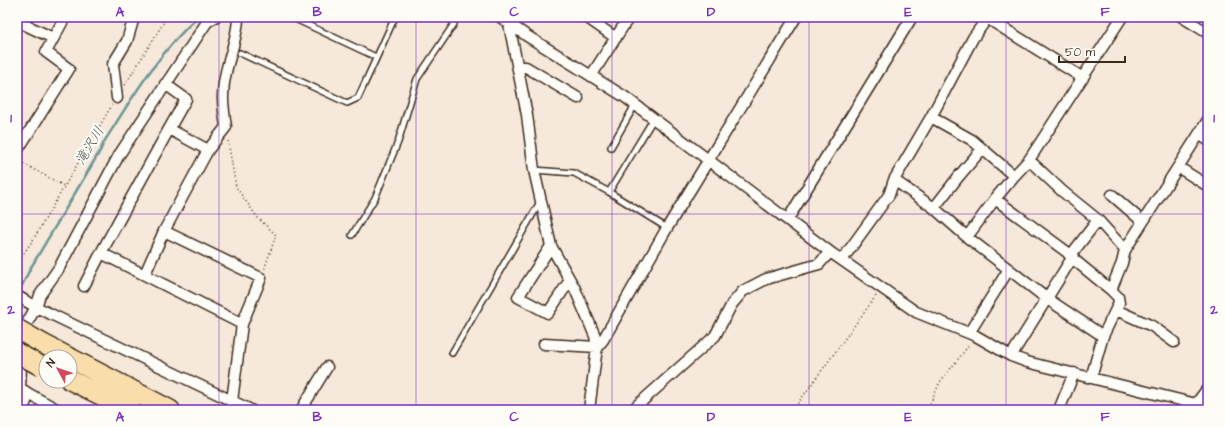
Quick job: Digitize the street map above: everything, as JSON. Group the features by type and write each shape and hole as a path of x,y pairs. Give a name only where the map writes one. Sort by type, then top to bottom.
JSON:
{"highway":[{"path":"17,329 53,349"},
{"path":"17,353 38,364"},
{"path":"78,362 170,410"},
{"path":"78,384 131,410"}],"street":[{"path":"17,151 69,69 46,52 65,17"},
{"path":"117,98 113,64 127,41 134,17"},
{"path":"58,410 20,388 21,366 28,323 40,295 58,268 119,155 207,22 215,17"},
{"path":"145,274 164,231 208,150 226,127 222,96 226,70 238,26 238,17"},
{"path":"500,17 512,20 590,76 654,118 830,252 916,312 972,335 1011,356 1196,407 1208,408"},
{"path":"586,17 616,38"},
{"path":"590,76 629,17"},
{"path":"597,347 611,326 667,228 710,160 796,17"},
{"path":"788,219 912,17"},
{"path":"967,236 995,199 1029,160 1122,17"},
{"path":"1182,17 1208,33"},
{"path":"842,260 889,195 894,180 932,117 973,38 988,18 1083,78"},
{"path":"512,20 518,67 528,115 534,170 551,246 570,280 595,336 597,347 590,410"},
{"path":"17,21 53,38"},
{"path":"518,67 526,67 578,98"},
{"path":"84,286 186,99 165,84"},
{"path":"932,117 972,140 1014,176"},
{"path":"1110,290 1122,263 1125,250 1208,120"},
{"path":"169,129 208,150"},
{"path":"1199,134 1208,140"},
{"path":"934,208 982,148"},
{"path":"1029,160 1062,191 1098,220 1125,250"},
{"path":"1178,167 1208,186"},
{"path":"894,180 934,208 1009,270 1046,298 1103,336"},
{"path":"1112,195 1143,222"},
{"path":"995,199 1067,252 1118,297 1119,303 1103,336 1091,378"},
{"path":"1011,356 1072,258 1074,250 1098,220"},
{"path":"164,231 261,278 242,324 231,405"},
{"path":"551,246 518,297 548,313 570,280"},
{"path":"632,410 715,336 732,304 743,291 766,279 819,264 830,252"},
{"path":"101,253 242,324"},
{"path":"972,335 1009,270"},
{"path":"17,296 231,405 251,410"},
{"path":"1116,310 1152,326 1174,342"},
{"path":"544,344 597,347"},
{"path":"301,410 327,367"},
{"path":"1059,410 1074,373"},
{"path":"1196,407 1208,388"},
{"path":"25,410 24,406 29,394"}],"lane":[{"path":"291,17 376,57"},
{"path":"240,53 347,103 358,98 395,17"},
{"path":"352,235 375,198 398,142 417,78 454,24 453,17"},
{"path":"611,147 635,105"},
{"path":"609,192 654,118"},
{"path":"534,170 574,173 609,192 667,228"},
{"path":"452,354 541,200"}],"path":[{"path":"17,263 33,240 117,98 168,17"},
{"path":"226,127 236,187 257,217 276,235 261,278"},
{"path":"17,160 64,186"},
{"path":"793,410 881,288"},
{"path":"926,410 940,382 972,335"}],"waterway":[{"name":"滝沢川","path":"18,294 30,269 104,142 125,109 159,60 198,17"}]}
